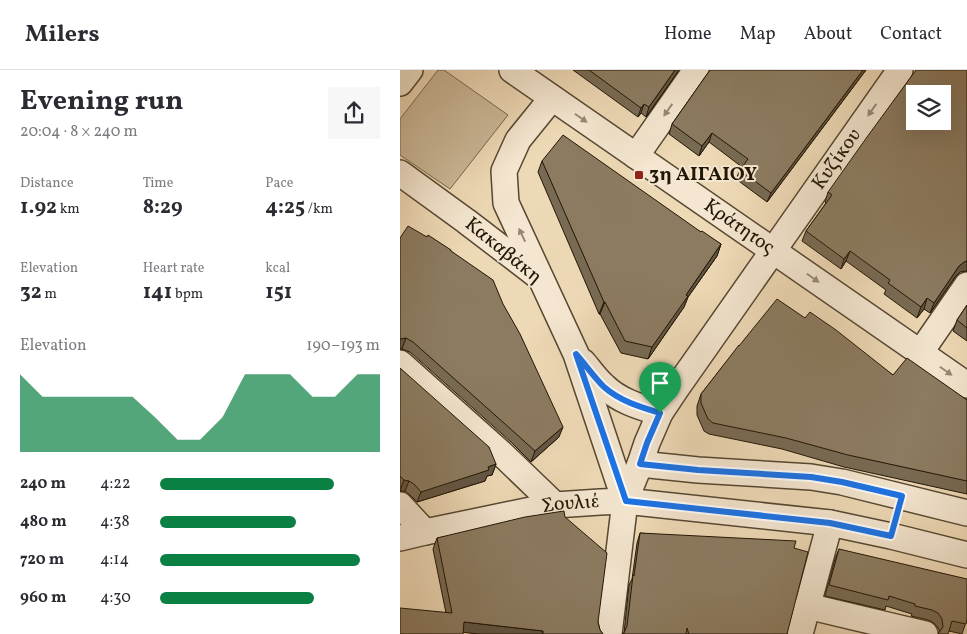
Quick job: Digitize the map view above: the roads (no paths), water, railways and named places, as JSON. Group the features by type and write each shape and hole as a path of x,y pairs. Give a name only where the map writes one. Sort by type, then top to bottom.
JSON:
{"street":[{"path":"400,83 410,70"},
{"name":"Κράτητος","path":"512,70 967,385"},
{"path":"636,156 696,70"},
{"name":"Κυζίκου","path":"626,501 660,413 900,70"},
{"path":"543,279 506,203 504,171 518,140 552,98"},
{"name":"Κακαβάκη","path":"400,173 543,279 576,354 626,501"},
{"path":"920,353 967,286"},
{"name":"Κακαβάκη","path":"576,354 604,386 622,399 660,413"},
{"path":"400,363 501,453 554,505"},
{"path":"640,464 698,470 811,477 842,482 967,513"},
{"path":"891,536 902,496"},
{"path":"609,634 626,501"},
{"name":"Σουλιέ","path":"400,538 554,505 626,501 830,523 967,555"},
{"path":"400,505 425,532"},
{"path":"800,634 830,523"},
{"path":"807,606 925,634"}],"place":[{"name":"3η ΑΙΓΑΙΟΥ","path":"639,175"}]}
